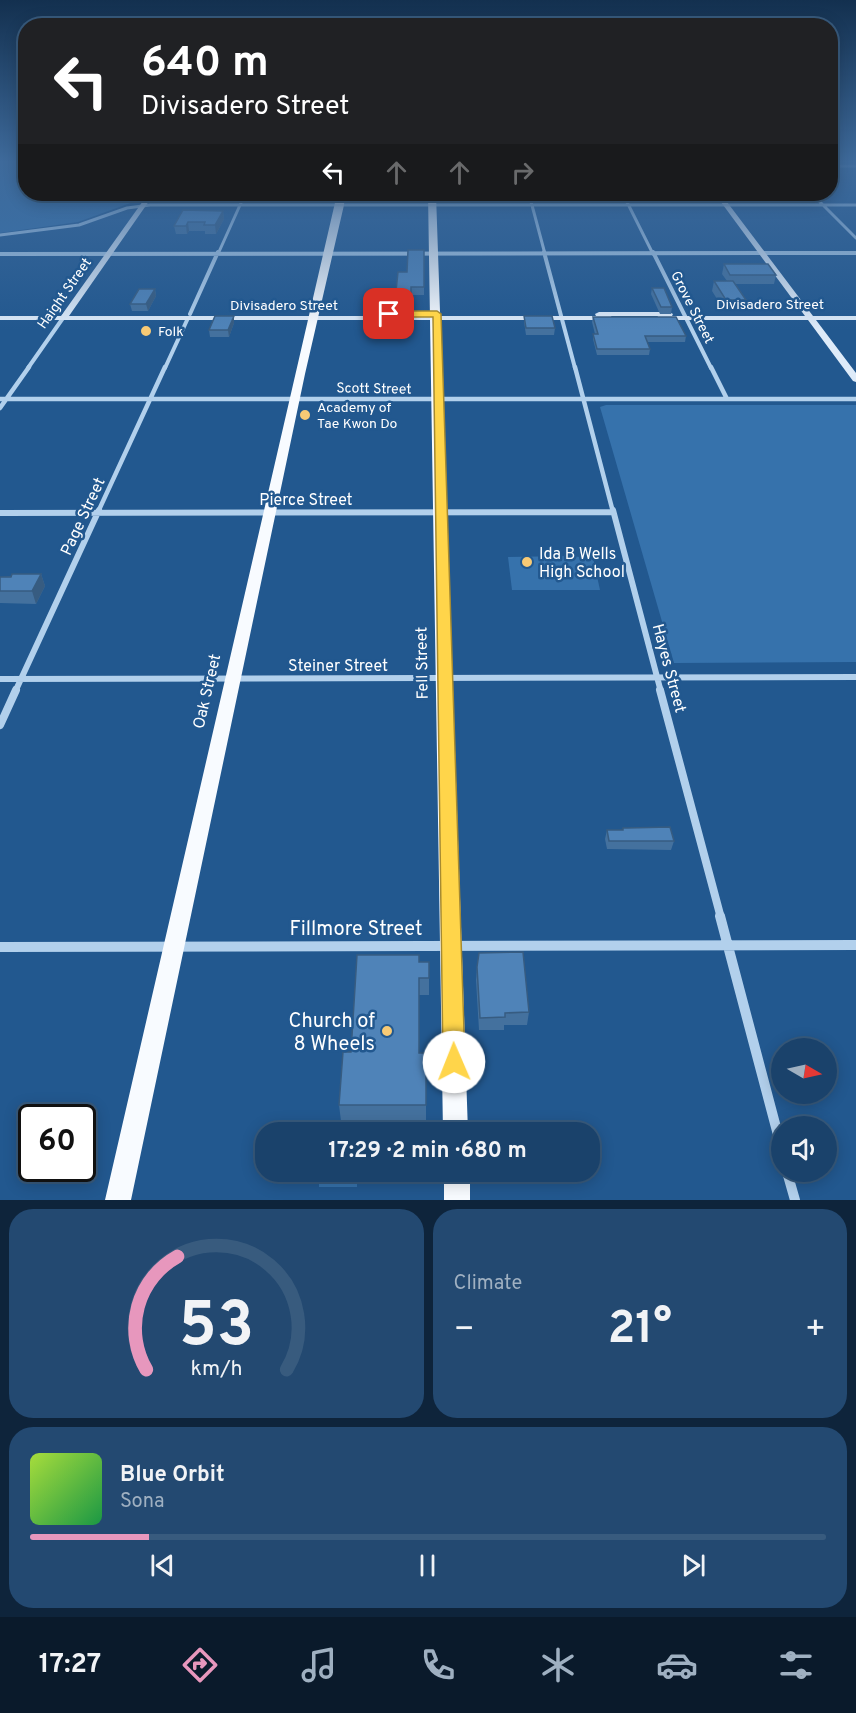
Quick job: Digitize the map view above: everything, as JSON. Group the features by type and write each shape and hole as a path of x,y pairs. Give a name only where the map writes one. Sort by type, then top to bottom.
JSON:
{"main road":[{"name":"Oak Street","path":"118,1200 294,399 337,218"},
{"name":"Fell Street","path":"435,218 456,1122"},
{"path":"457,1182 457,1200"}],"street":[{"path":"0,235 79,225 99,218"},
{"name":"Haight Street","path":"0,408 3,399 134,218"},
{"name":"Page Street","path":"0,725 234,218"},
{"name":"Hayes Street","path":"535,218 773,1116"},
{"name":"Grove Street","path":"636,218 727,399"},
{"path":"736,218 856,379"},
{"path":"836,218 856,238"},
{"path":"0,254 856,253"},
{"name":"Divisadero Street","path":"0,316 856,316"},
{"name":"Scott Street","path":"3,399 856,399"},
{"name":"Pierce Street","path":"0,513 613,512"},
{"name":"Steiner Street","path":"0,679 856,677"},
{"name":"Fillmore Street","path":"0,946 856,945"},
{"path":"790,1182 795,1200"}],"shaded area":[{"path":"0,218 89,218 78,222 0,233"},
{"path":"606,405 856,405 856,662 674,663 600,407"},
{"path":"508,557 593,558 600,590 512,590"},
{"path":"319,1182 357,1182 357,1187 319,1187"}],"building":[{"path":"178,218 219,218 215,225 204,225 205,222 188,222 186,226 174,226"},
{"path":"408,250 424,250 424,287 411,287 411,306 402,306 402,301 395,301 398,272 407,272"},
{"path":"724,264 768,264 776,275 730,275"},
{"path":"714,281 733,281 746,300 726,300"},
{"path":"652,288 664,288 672,307 661,307"},
{"path":"139,289 155,289 146,304 130,304"},
{"path":"215,316 234,316 228,330 209,330"},
{"path":"524,316 552,316 555,328 526,328"},
{"path":"593,317 676,317 686,336 645,336 650,349 597,349 593,334 598,334"},
{"path":"401,319 411,319 411,324 401,324"},
{"path":"12,574 41,574 32,591 0,591 0,577 11,577"},
{"path":"670,827 674,841 609,841 607,830 623,830 623,828"},
{"path":"523,952 529,1012 505,1013 505,1017 480,1018 477,967 479,953"},
{"name":"Church of 8 Wheels","path":"357,955 419,955 419,962 429,962 429,978 419,978 419,1053 426,1053 426,1105 339,1105 343,1052 351,1052"}],"place":[{"name":"Folk","path":"146,331"},
{"name":"Academy of Tae Kwon Do","path":"305,415"},
{"name":"Ida B Wells High School","path":"527,562"},
{"name":"Church of 8 Wheels","path":"387,1031"}],"route":[{"path":"389,314 437,314 454,1062"}]}
